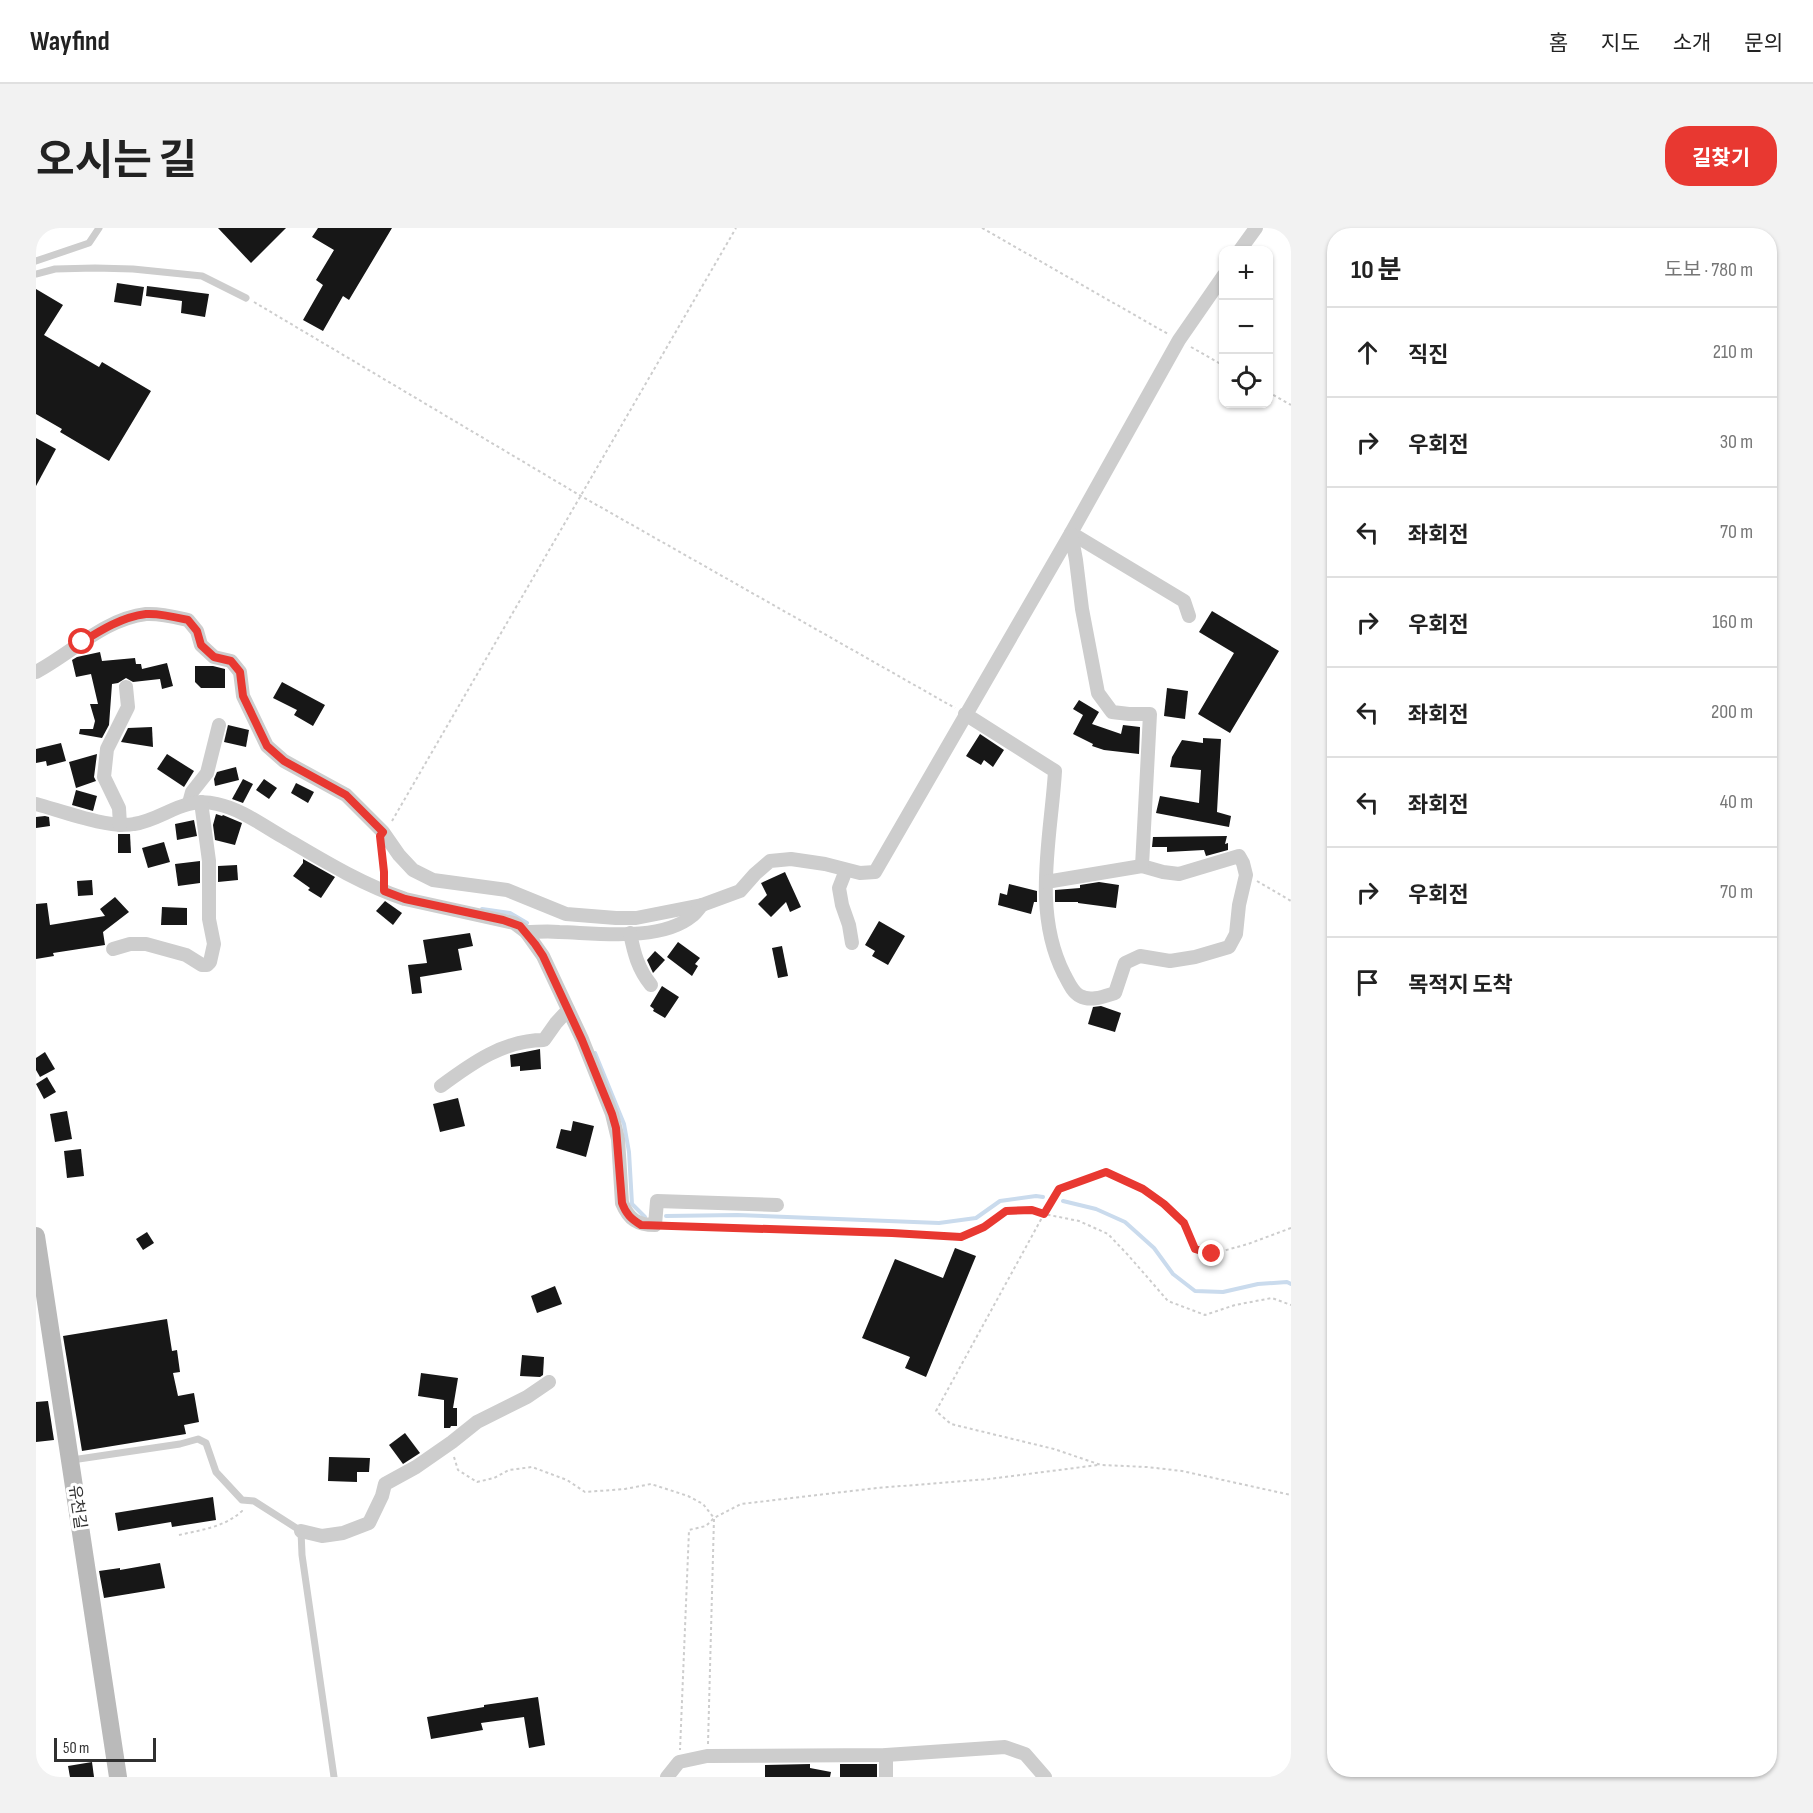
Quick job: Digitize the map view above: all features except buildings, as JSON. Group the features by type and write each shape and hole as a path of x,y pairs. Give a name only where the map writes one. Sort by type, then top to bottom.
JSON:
{"street":[{"path":"1243,246 1256,228"},
{"path":"36,672 101,630 127,619 148,614 188,620 197,631 201,645 214,657 231,661 240,672 243,696 267,746 284,761 346,795 383,832 413,870 433,880 507,890 566,914 636,918 702,905 740,891 770,861 791,859 825,864 860,873 875,872 1179,340 1219,282"},
{"path":"1071,532 1184,601 1189,616"},
{"path":"1071,532 1082,609 1098,693 1112,711 1150,714 1142,866"},
{"path":"120,825 119,808 104,777 107,748 128,707 126,687"},
{"path":"965,714 1055,771 1046,882 1046,916 1060,965 1071,986 1080,996 1096,999 1115,993 1125,963 1140,956 1170,961 1195,957 1229,947 1236,934 1239,905 1246,875 1239,856 1179,874 1142,866 1046,882"},
{"path":"113,949 130,944 146,944 186,955 202,965 210,962 214,944 210,935 209,919 209,861 192,792 207,773 219,725"},
{"path":"36,804 120,825 142,822 195,802 219,804 247,816 336,868 384,891 405,899 514,923 526,932 543,956 612,1114 618,1139 622,1203 633,1220 641,1225 655,1225 657,1201 777,1205"},
{"path":"846,870 839,888 852,943"},
{"path":"526,932 606,934 652,932 693,916 702,905"},
{"path":"630,933 635,958 651,985"},
{"path":"441,1086 492,1052 526,1040 544,1040 568,1010"},
{"name":"유천길","path":"36,1236 118,1777"},
{"path":"301,1531 322,1536 343,1533 369,1523 385,1484 416,1467 477,1422 527,1397 549,1382"},
{"path":"667,1777 679,1762 707,1756 886,1755 1005,1748 1025,1754 1046,1777"},
{"path":"886,1755 886,1777"}],"lane":[{"path":"36,261 89,243 99,228"},
{"path":"36,274 54,269 95,268 202,276 246,298"},
{"path":"70,1460 180,1444 198,1439 206,1443 216,1472 242,1500 254,1501 301,1531 302,1555 334,1777"}],"path":[{"path":"384,891 380,836 402,805 736,228"},
{"path":"982,228 1219,363"},
{"path":"246,298 581,496 965,714"},
{"path":"1273,394 1291,405"},
{"path":"1246,875 1291,901"},
{"path":"1101,1465 1054,1449 951,1424 936,1411 1059,1189 1106,1172 1143,1189 1164,1204 1184,1223 1195,1249 1212,1254 1291,1228"},
{"path":"655,1225 961,1237 984,1227 1006,1211 1032,1210 1079,1221 1107,1234 1168,1301 1205,1316 1236,1305 1272,1298 1291,1305"},
{"path":"452,1442 458,1470 477,1482 494,1478 509,1470 532,1467 567,1480 585,1492 618,1490 651,1484 688,1496 703,1504 714,1518 707,1756"},
{"path":"679,1762 689,1530 706,1526 714,1518 741,1504 877,1488 989,1479 1101,1465 1182,1471 1291,1496"},
{"path":"179,1535 233,1520 242,1511 242,1500"}],"waterway":[{"path":"482,909 510,913 527,923"},
{"path":"595,1053 624,1124 629,1152 632,1204 645,1217"},
{"path":"666,1216 737,1215 939,1223 976,1218 1000,1201 1043,1197"},
{"path":"1063,1201 1096,1209 1125,1222 1154,1248 1173,1274 1195,1291 1223,1292 1258,1284 1287,1282 1291,1284"}],"route":[{"path":"82,642 101,630 127,619 148,614 188,620 197,631 201,645 214,657 231,661 240,672 243,696 267,746 284,761 346,795 383,832 380,836 384,891 405,899 514,923 526,932 543,956 608,1103 618,1139 622,1203 626,1212 641,1225 961,1237 984,1227 1006,1211 1032,1210 1044,1214 1059,1189 1106,1172 1143,1189 1164,1204 1184,1223 1195,1249 1212,1254"}]}
